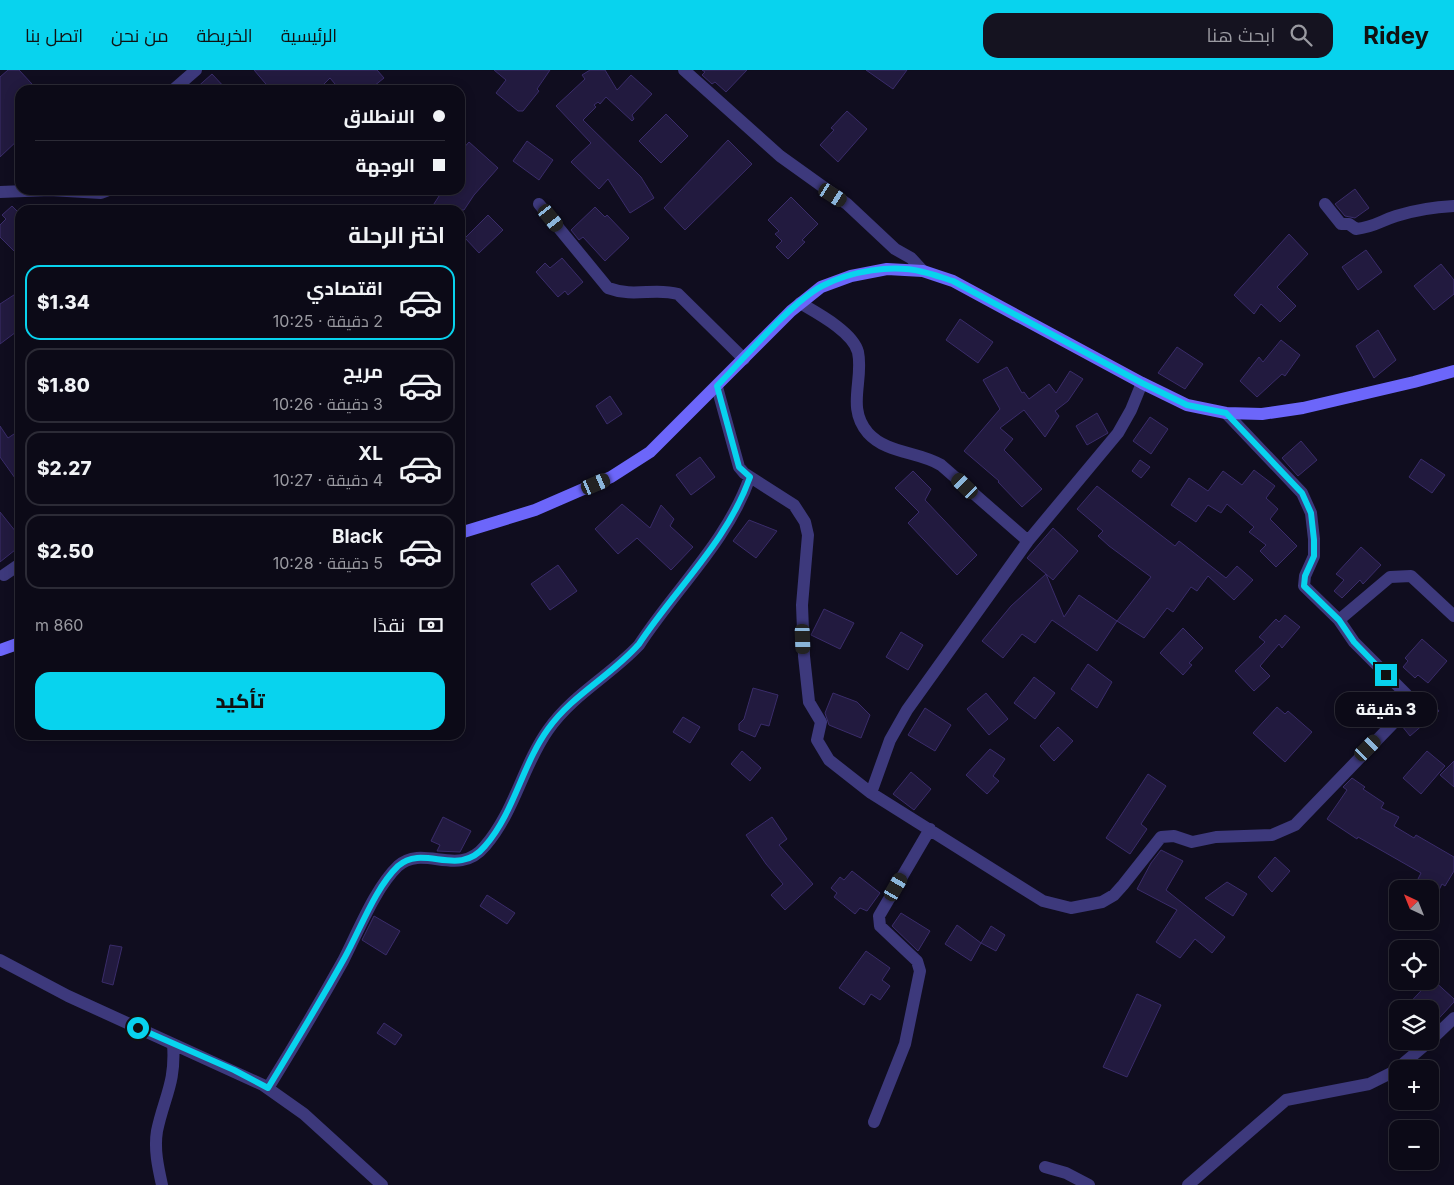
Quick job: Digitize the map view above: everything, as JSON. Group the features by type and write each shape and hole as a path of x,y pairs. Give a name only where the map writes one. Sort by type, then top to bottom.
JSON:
{"street":[{"path":"179,85 196,70"},
{"path":"684,70 780,156 847,204 895,249 911,258 923,271"},
{"path":"0,192 15,191"},
{"path":"540,204 608,288 622,293 669,291 678,294 744,359"},
{"path":"1325,204 1341,224 1348,224 1356,229 1373,227 1395,216 1425,208 1454,206"},
{"path":"465,532 535,510 611,477 650,452 800,303 821,287 851,276 887,269 923,271 953,281 1142,383 1187,405 1226,413 1262,414 1303,408 1454,371"},
{"path":"800,303 844,333 858,351 856,403 860,418 867,432 888,447 928,457 940,464 1028,541"},
{"path":"871,793 890,740 907,710 1028,541 1118,433 1131,410 1142,383"},
{"path":"717,386 739,467 750,477 794,504 804,522 808,536 802,605 804,656 809,702 821,722 817,740 829,760 871,793 1043,901 1071,908 1102,902 1114,895 1161,837 1174,836 1192,842 1216,837 1272,835 1295,825 1404,712 1408,704 1406,694 1354,642 1339,620 1304,586 1305,576 1314,556 1314,540 1311,513 1302,493 1226,413"},
{"path":"268,1088 326,991 382,887 393,873 408,860 420,858 457,862 467,861 475,857 486,846 497,830 547,730 567,707 623,662 639,644 728,526 742,500 750,477"},
{"path":"4,575 15,567"},
{"path":"1339,620 1390,577 1404,575 1411,576 1454,616"},
{"path":"0,650 15,645"},
{"path":"874,1122 905,1044 920,971 917,961 880,926 879,916 930,829"},
{"path":"0,960 68,996 234,1070 268,1088 304,1114 382,1185"},
{"path":"1439,1032 1454,1018"},
{"path":"162,1185 156,1148 157,1131 173,1079 173,1044"},
{"path":"1188,1185 1286,1100 1369,1084 1393,1072 1419,1050"},
{"path":"1046,1167 1089,1185"}],"building":[{"path":"8,70 19,70 32,84 15,85 15,143 0,157 0,77"},
{"path":"254,70 377,70 384,78 375,85 336,85 330,78 323,85 267,85"},
{"path":"494,70 550,70 537,89 539,91 523,111 518,111 496,93 506,80"},
{"path":"590,70 605,70 617,90 631,75 652,94 632,115 634,119 632,121 606,97 600,104 598,102 594,105 596,107 583,120 641,177 654,198 630,213 608,179 599,189 571,162 591,143 556,106 585,79 582,75"},
{"path":"702,70 747,70 726,92 715,82 712,84 702,75 705,72"},
{"path":"866,70 907,70 893,89"},
{"path":"212,74 222,85 200,85"},
{"path":"847,111 867,129 838,162 820,145 834,130 831,128"},
{"path":"666,114 688,136 661,163 639,141"},
{"path":"728,140 752,164 685,230 664,208"},
{"path":"527,141 553,160 539,180 513,161"},
{"path":"469,142 498,168 474,195 465,208 465,205 433,205 440,195 465,195 465,146"},
{"path":"1355,189 1369,208 1355,218 1345,216 1335,204"},
{"path":"791,197 818,224 802,240 805,242 788,259 776,247 782,241 775,234 779,231 768,220"},
{"path":"12,206 15,209 15,252 0,237 0,225 6,219 2,215"},
{"path":"595,207 605,217 607,215 629,238 605,261 583,237 579,240 571,230"},
{"path":"488,215 503,230 479,253 465,238"},
{"path":"1289,234 1308,254 1277,287 1296,306 1280,322 1261,304 1254,314 1234,295"},
{"path":"1366,250 1382,272 1358,290 1342,267"},
{"path":"562,258 583,282 568,295 565,291 558,297 536,272 545,263 550,268"},
{"path":"1441,264 1454,280 1454,294 1434,310 1414,286"},
{"path":"15,294 15,333 0,344 0,304"},
{"path":"960,319 993,342 978,363 946,340"},
{"path":"1378,330 1396,360 1374,378 1356,346"},
{"path":"1281,340 1300,355 1285,376 1282,374 1257,397 1240,381 1259,357 1263,362"},
{"path":"1177,347 1203,364 1185,389 1158,373"},
{"path":"1007,367 1022,393 1024,392 1029,399 1049,384 1056,393 1070,371 1083,379 1068,401 1055,411 1059,416 1045,437 1024,410 1000,428 1013,439 1004,450 1042,489 1022,507 999,481 964,451 1000,409 983,380"},
{"path":"610,396 622,414 607,424 596,406"},
{"path":"1097,413 1108,433 1087,445 1076,426"},
{"path":"1150,417 1168,429 1151,454 1133,441"},
{"path":"0,426 8,438 15,433 15,478 0,457"},
{"path":"1301,441 1317,460 1298,476 1282,458"},
{"path":"700,457 715,477 691,495 676,475"},
{"path":"1421,459 1445,475 1432,493 1409,477"},
{"path":"1140,460 1150,467 1141,478 1132,471"},
{"path":"1254,470 1275,486 1266,498 1278,509 1270,519 1297,546 1276,567 1260,551 1266,545 1249,532 1254,527 1227,504 1221,513 1208,505 1196,522 1171,505 1189,478 1208,491 1223,471 1242,485"},
{"path":"913,471 931,489 925,500 977,555 957,575 908,523 919,512 895,488"},
{"path":"1097,486 1175,546 1179,541 1226,578 1237,566 1253,580 1234,600 1208,576 1197,591 1191,587 1173,612 1167,608 1144,638 1117,621 1151,577 1098,536 1103,531 1077,509"},
{"path":"622,504 650,528 661,505 674,519 670,526 693,547 671,570 637,538 618,554 595,529"},
{"path":"0,512 15,531 15,550 0,562"},
{"path":"749,520 777,531 756,558 733,541"},
{"path":"1053,528 1078,551 1053,580 1027,558"},
{"path":"1361,547 1381,565 1363,584 1360,580 1342,598 1334,591 1344,580 1336,574"},
{"path":"558,565 577,591 550,610 531,584"},
{"path":"1046,574 1064,617 1079,595 1117,621 1097,651 1052,620 1035,643 1022,634 1003,658 982,641 1011,606"},
{"path":"824,609 854,623 840,649 811,635"},
{"path":"1285,615 1300,627 1282,648 1279,644 1260,666 1270,676 1254,691 1235,671 1265,642 1259,637 1276,619 1279,622"},
{"path":"1183,628 1203,648 1189,663 1192,665 1183,675 1160,653"},
{"path":"901,632 923,645 908,670 886,657"},
{"path":"1422,639 1447,661 1428,683 1418,675 1415,678 1403,667 1408,661 1405,658"},
{"path":"1088,664 1112,682 1097,708 1071,689"},
{"path":"1034,677 1055,693 1035,719 1014,703"},
{"path":"753,688 778,695 769,726 761,724 755,737 739,730 739,724 744,719"},
{"path":"833,693 857,702 870,715 861,738 829,725 825,713"},
{"path":"986,693 1008,719 989,735 967,709"},
{"path":"1430,700 1439,711 1410,736 1402,726"},
{"path":"1277,707 1285,714 1288,711 1312,732 1285,762 1253,733"},
{"path":"925,708 951,725 935,751 908,735"},
{"path":"683,717 700,727 690,743 673,732"},
{"path":"1058,727 1073,741 1054,761 1040,746"},
{"path":"990,749 1005,759 993,776 999,781 987,794 966,775"},
{"path":"742,751 761,768 750,781 731,764"},
{"path":"1427,751 1445,766 1421,794 1403,778"},
{"path":"1454,761 1454,787 1440,775"},
{"path":"911,772 931,789 914,810 893,794"},
{"path":"1148,774 1166,786 1141,824 1147,829 1130,854 1106,838"},
{"path":"1352,778 1365,787 1363,789 1384,803 1381,808 1399,817 1394,826 1414,838 1416,835 1454,857 1454,871 1445,886 1442,884 1439,890 1439,880 1418,880 1421,873 1358,837 1357,839 1327,819 1347,790 1343,787"},
{"path":"443,817 471,831 460,852 437,851 440,845 431,841"},
{"path":"772,817 787,839 779,845 813,884 785,910 771,895 783,884 766,864 746,835"},
{"path":"1161,850 1183,861 1166,890 1225,937 1212,953 1195,939 1180,958 1156,942 1177,910 1137,889 1151,863"},
{"path":"1275,857 1290,871 1272,892 1258,877"},
{"path":"852,871 880,893 867,911 860,908 855,914 834,897 837,893 831,888 840,877 844,880"},
{"path":"1227,882 1247,894 1233,916 1205,898"},
{"path":"487,895 515,913 507,924 480,906"},
{"path":"901,913 930,931 918,951 892,926"},
{"path":"374,916 400,931 386,955 362,940"},
{"path":"957,925 981,943 971,961 945,944"},
{"path":"991,926 1005,935 996,951 981,943"},
{"path":"110,945 122,947 113,985 102,982"},
{"path":"866,951 890,968 882,980 890,986 880,1000 871,994 864,1005 839,988"},
{"path":"1439,985 1454,999 1454,1002 1439,1018 1439,1000 1412,1000 1422,990 1439,990"},
{"path":"1137,994 1161,1005 1127,1077 1103,1067"},
{"path":"384,1023 402,1035 395,1045 377,1033"}],"route":[{"path":"138,1028 234,1070 268,1088 326,991 382,887 399,866 408,860 420,858 457,862 467,861 475,857 486,846 497,830 547,730 567,707 623,662 639,644 728,526 742,500 750,477 739,467 717,386 791,311 821,287 836,280 887,269 923,271 953,281 1142,383 1187,405 1226,413 1302,493 1311,513 1314,540 1314,556 1305,576 1304,586 1339,620 1354,642 1386,675"}]}
